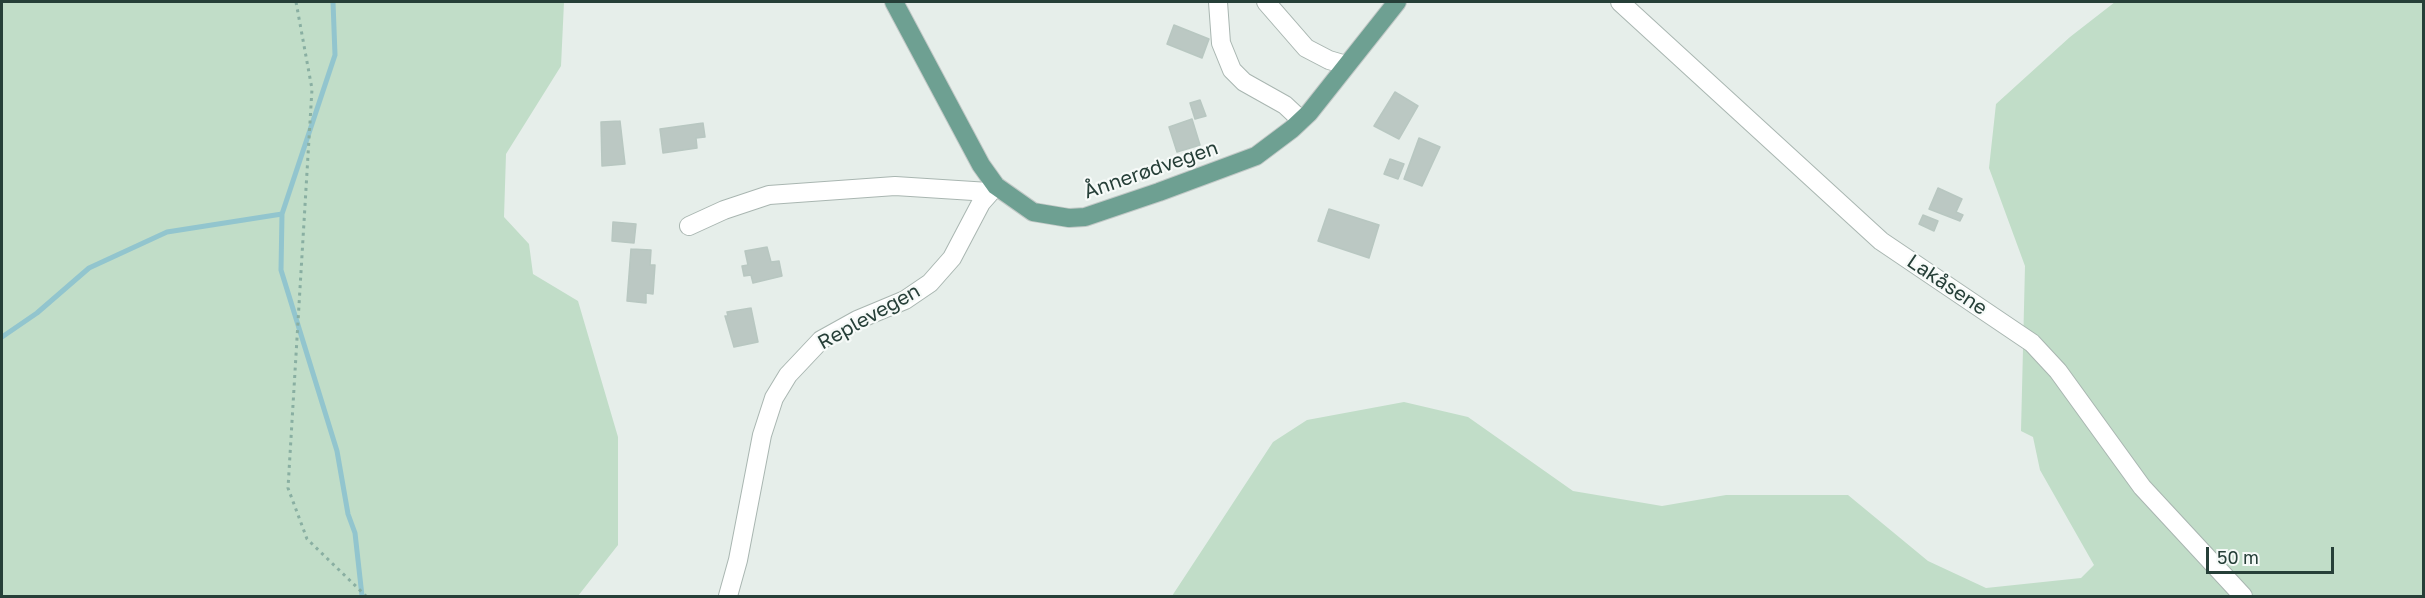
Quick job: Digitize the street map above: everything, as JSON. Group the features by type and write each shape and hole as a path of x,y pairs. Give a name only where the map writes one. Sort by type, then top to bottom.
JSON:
{"main road":[{"name":"Ånnerødvegen","path":"894,2 992,189 1033,212 1051,217 1085,217 1220,171 1256,156 1301,120 1397,2"}],"street":[{"path":"1218,2 1221,43 1232,70 1244,82 1285,105 1301,120"},
{"path":"1266,2 1306,48 1329,60 1346,65"},
{"name":"Lakåsene","path":"1620,2 1881,241 2032,343 2058,371 2142,487 2243,597"},
{"path":"689,226 724,210 769,195 895,186 992,189"},
{"name":"Replevegen","path":"728,597 738,560 762,435 774,398 788,375 821,340 857,320 905,300 930,283 952,258 992,189"}],"path":[{"path":"296,2 312,89 288,488 307,538 366,597"}],"green space":[{"path":"2,2 564,2 561,66 506,154 504,217 529,244 533,274 578,301 618,437 618,545 578,596 2,596"},
{"path":"2115,2 2423,2 2423,596 1172,596 1273,442 1307,420 1404,402 1468,417 1573,491 1662,506 1726,495 1848,495 1928,561 1986,588 2081,578 2094,565 2040,470 2033,437 2021,431 2025,266 1989,168 1996,104 2070,37"}],"building":[{"path":"1174,25 1209,39 1202,58 1167,44"},
{"path":"1395,92 1418,106 1399,139 1374,126"},
{"path":"1200,100 1206,116 1195,119 1190,103"},
{"path":"1192,119 1200,145 1177,152 1169,127"},
{"path":"620,121 625,164 602,166 601,122"},
{"path":"703,123 705,137 696,138 697,148 663,153 660,129"},
{"path":"1419,138 1440,147 1422,186 1404,179"},
{"path":"1390,159 1404,164 1398,179 1384,174"},
{"path":"1938,188 1962,199 1956,212 1963,215 1960,221 1929,209"},
{"path":"1329,209 1379,225 1369,258 1318,241"},
{"path":"1923,215 1938,221 1934,231 1919,224"},
{"path":"613,222 636,224 634,243 612,241"},
{"path":"767,247 771,262 779,261 782,276 753,283 751,275 744,276 742,266 748,265 745,251"},
{"path":"631,249 651,250 650,265 655,265 653,294 646,293 646,303 627,301"},
{"path":"751,308 758,342 734,347 725,316 728,316 727,312"}],"waterway":[{"path":"2,337 37,313 89,268 167,232 282,214 335,55 333,2"},
{"path":"282,214 281,270 337,451 348,514 355,533 362,596"}]}
